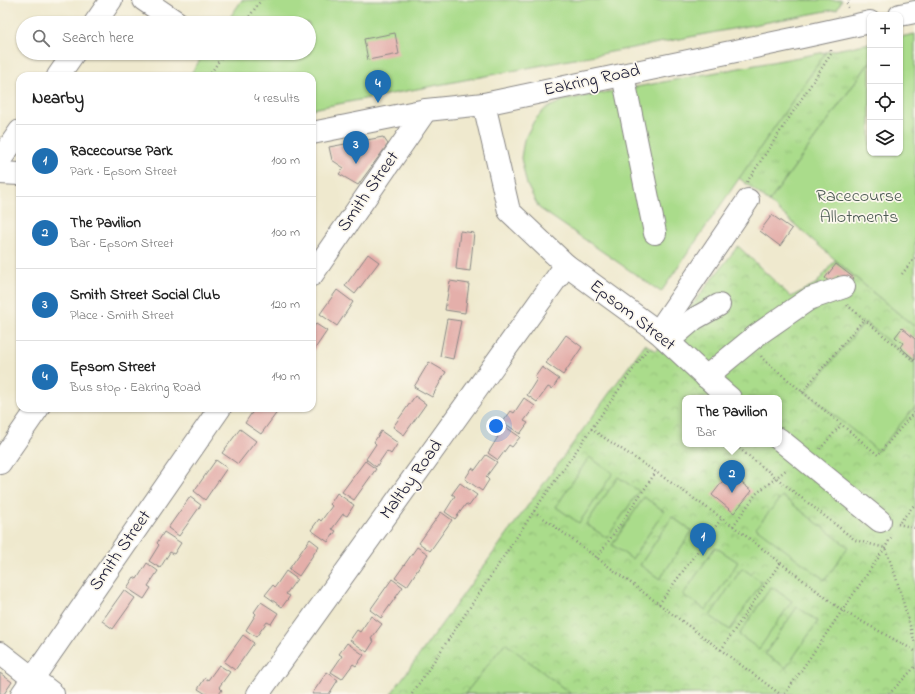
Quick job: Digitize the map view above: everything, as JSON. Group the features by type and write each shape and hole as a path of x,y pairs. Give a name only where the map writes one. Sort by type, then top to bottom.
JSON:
{"street":[{"path":"100,16 111,0"},
{"path":"144,0 168,16"},
{"path":"903,14 915,12"},
{"name":"Eakring Road","path":"316,132 426,110 484,104 867,23"},
{"path":"61,72 69,60"},
{"path":"623,75 655,232"},
{"name":"Epsom Street","path":"484,104 509,211 566,265 663,337 727,395"},
{"name":"Smith Street","path":"316,269 426,110"},
{"path":"0,160 16,137"},
{"path":"0,173 16,174"},
{"path":"663,337 748,200"},
{"name":"Maltby Road","path":"258,694 566,265"},
{"path":"706,377 751,341 809,299 844,287"},
{"path":"663,337 719,305"},
{"path":"0,463 35,412"},
{"name":"Smith Street","path":"28,686 217,412"},
{"path":"782,441 891,528"},
{"path":"0,653 28,686 53,694"}],"path":[{"path":"250,16 261,0"},
{"path":"748,200 745,186 831,54 827,31"},
{"path":"212,72 219,60"},
{"path":"902,274 915,258"},
{"path":"802,392 864,319 915,362"},
{"path":"412,694 534,511 591,429 663,337"},
{"path":"751,341 763,359 878,455 915,411"},
{"path":"733,526 756,494 790,466 804,459 841,425"},
{"path":"591,429 733,526 843,611 915,651"},
{"path":"737,447 855,540 885,548"},
{"path":"597,558 656,472"},
{"path":"785,694 885,548 891,528 915,504"},
{"path":"534,511 780,694"},
{"path":"659,604 722,519"},
{"path":"891,528 915,528"},
{"path":"885,548 895,574 915,643"},
{"path":"721,650 780,563"},
{"path":"889,694 915,667"}],"green space":[{"path":"242,0 842,0 837,9 316,108 316,72 192,72 200,60 316,60 316,16 231,16"},
{"name":"Racecourse Allotments","path":"915,34 915,327 769,202 867,66 867,156 903,156 903,36"},
{"path":"867,44 867,66 769,202 739,178 826,52"},
{"path":"826,52 661,292 539,208 527,185 521,158 524,140 534,121 545,109 564,100"},
{"path":"738,246 791,297 817,283 835,260 915,327 915,694 391,694 645,344 656,351"},
{"path":"865,322 915,364 915,407 878,451 806,392"},
{"path":"589,457 613,473 579,523 556,507"},
{"path":"618,477 639,491 607,538 586,524"},
{"path":"782,496 848,547 825,580 756,528"},
{"path":"644,497 664,511 632,559 612,545"},
{"path":"672,517 692,531 660,579 640,565"},
{"path":"715,547 738,562 706,610 683,595"},
{"path":"742,568 762,582 730,630 710,616"},
{"path":"771,587 792,601 759,649 739,635"},
{"path":"797,607 818,621 786,668 765,654"},
{"path":"505,643 571,694 465,694"}],"building":[{"path":"395,33 399,54 368,60 364,39"},
{"path":"383,137 388,144 358,185 339,174 344,168 332,160 329,147"},
{"path":"772,215 792,229 780,246 760,231"},
{"path":"460,231 474,233 470,271 456,269"},
{"path":"368,254 379,262 355,294 345,286"},
{"path":"836,264 854,278 849,285 838,276 831,283 825,278"},
{"path":"450,281 469,284 465,313 445,310"},
{"path":"337,290 353,302 337,326 320,314"},
{"path":"447,319 461,321 453,359 440,356"},
{"path":"316,324 327,331 316,347"},
{"path":"902,328 915,339 915,360 900,347 903,343 895,337"},
{"path":"566,335 582,347 563,375 546,363"},
{"path":"429,362 446,372 432,397 414,387"},
{"path":"542,367 559,379 552,389 548,387 537,402 527,395 537,379 535,377"},
{"path":"415,396 426,404 404,435 393,427"},
{"path":"524,398 535,406 524,421 528,423 520,434 503,422 511,411 514,413"},
{"path":"252,412 277,412 261,434 245,423"},
{"path":"503,425 520,437 512,447 509,445 498,460 488,453 498,437 495,436"},
{"path":"240,429 256,441 238,464 222,453"},
{"path":"381,431 398,443 391,454 387,451 376,467 366,459 376,444 374,442"},
{"path":"486,455 497,462 486,477 489,480 482,491 465,479 472,468 475,470"},
{"path":"216,460 227,468 205,500 194,491"},
{"path":"365,461 376,469 354,500 342,492"},
{"path":"729,473 752,491 734,513 712,495"},
{"path":"460,483 477,495 469,506 466,504 455,519 445,512 455,496 452,494"},
{"path":"337,493 354,505 347,516 343,514 332,529 336,531 328,542 311,530 319,519 321,521 332,506 330,504"},
{"path":"190,497 201,505 179,536 168,528"},
{"path":"441,512 452,520 430,551 419,543"},
{"path":"164,532 181,543 174,554 170,552 160,568 149,561 159,545 157,543"},
{"path":"310,539 319,546 299,576 289,569"},
{"path":"417,547 428,554 407,586 395,578"},
{"path":"147,563 158,571 148,586 151,588 144,599 127,588 134,577 137,579"},
{"path":"286,571 297,579 286,594 290,596 282,607 265,595 273,585 275,587"},
{"path":"392,579 403,587 381,618 370,610"},
{"path":"124,590 135,598 113,629 102,621"},
{"path":"261,602 278,613 271,624 267,622 256,637 246,630 256,614 254,612"},
{"path":"371,616 382,624 371,639 374,641 367,652 350,640 357,630 360,632"},
{"path":"243,635 254,643 235,670 224,662"},
{"path":"347,643 364,655 356,666 353,664 342,679 331,672 342,656 339,654"},
{"path":"219,665 230,672 219,687 222,690 219,694 206,694 198,689 205,678 208,680"},
{"path":"327,672 338,680 329,694 312,694"},
{"path":"0,673 12,682 4,694 0,694"}],"place":[{"name":"Epsom Street","path":"378,103"},
{"name":"Smith Street Social Club","path":"356,164"},
{"name":"The Pavilion","path":"732,493"},
{"name":"Racecourse Park","path":"703,556"}]}
